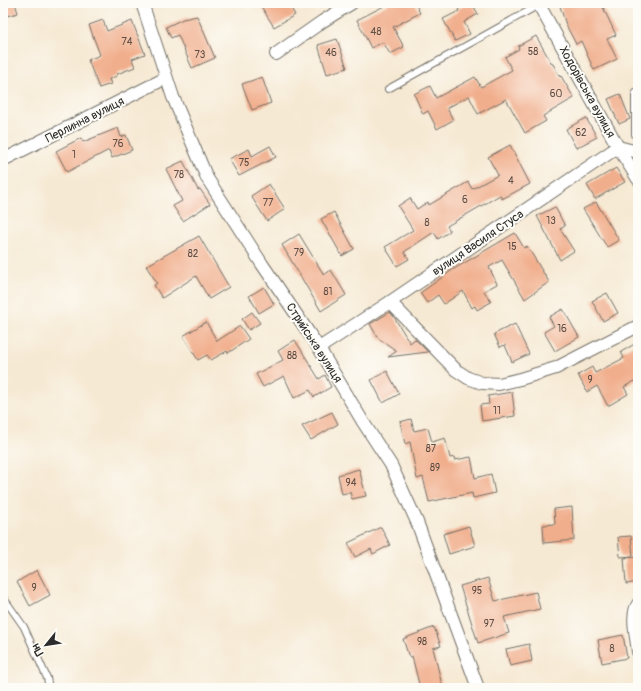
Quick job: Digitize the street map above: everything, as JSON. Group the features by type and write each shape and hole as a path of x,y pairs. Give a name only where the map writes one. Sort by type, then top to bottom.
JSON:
{"street":[{"name":"Стрийська вулиця","path":"142,3 166,78 207,178 262,264 319,348 363,422 391,465 417,522 478,688"},
{"path":"276,54 323,21 352,3"},
{"name":"Ходорівська вулиця","path":"539,4 618,147 638,179"},
{"name":"Перлинна вулиця","path":"3,160 166,78"},
{"path":"638,95 638,134"},
{"path":"618,147 638,152"},
{"name":"вулиця Василя Стуса","path":"319,348 390,302 618,147"},
{"path":"390,302 456,370 468,378 482,383 498,384 556,368 638,326"},
{"path":"638,604 635,608 634,621 638,652"}],"lane":[{"path":"388,89 539,4"},
{"path":"3,597 24,627 48,678 49,688"}],"building":[{"path":"3,3 15,3 18,13 3,17"},
{"path":"259,3 288,3 295,15 274,27"},
{"path":"390,3 415,3 420,13 393,27 404,47 390,54 383,42 371,48 357,20"},
{"path":"472,3 478,14 464,22 470,34 455,41 443,19 459,11 458,9"},
{"path":"559,3 601,3 616,35 607,39 617,59 594,70 581,41 576,44 566,25"},
{"path":"197,16 215,58 192,68 178,35 171,38 166,27 183,19"},
{"path":"103,20 107,31 132,21 145,54 132,59 135,67 117,74 117,76 109,79 111,84 99,88 88,60 100,55 89,25"},
{"path":"536,36 574,98 543,116 546,121 525,133 506,99 478,114 469,96 447,108 453,120 437,129 428,111 423,114 414,94 430,86 436,98 475,77 481,87 512,70 505,57 519,49 518,46"},
{"path":"337,39 347,68 327,74 318,45"},
{"path":"262,77 271,103 252,110 242,84"},
{"path":"620,94 630,119 619,124 608,99"},
{"path":"586,118 597,137 576,148 566,129"},
{"path":"118,128 121,137 126,135 132,150 112,158 109,150 67,172 56,151 81,138 83,142"},
{"path":"510,145 530,184 502,199 500,195 447,226 450,231 438,239 434,232 404,252 409,259 397,266 385,247 413,230 398,206 410,198 417,209 428,202 429,205 468,182 472,189 498,175 488,157"},
{"path":"270,146 276,157 239,176 229,159 249,149 252,156"},
{"path":"183,161 198,190 200,189 210,204 183,221 173,206 182,201 166,169"},
{"path":"616,168 625,182 595,199 587,185"},
{"path":"269,184 285,209 267,221 251,196"},
{"path":"596,202 619,240 607,247 583,209"},
{"path":"555,207 565,226 560,229 574,251 560,260 537,216"},
{"path":"334,212 354,249 342,256 321,219"},
{"path":"515,233 524,248 527,246 549,282 525,299 502,260 489,267 497,284 484,291 491,302 477,310 475,306 472,308 463,291 444,304 438,295 427,303 420,293 454,269"},
{"path":"299,234 324,275 331,270 346,295 321,311 282,245"},
{"path":"199,236 229,287 209,299 196,276 162,298 154,285 157,283 146,266"},
{"path":"264,287 274,304 259,313 249,296"},
{"path":"607,293 618,313 603,321 592,301"},
{"path":"563,309 579,337 555,351 544,332 554,326 549,317"},
{"path":"252,312 260,323 249,330 242,319"},
{"path":"390,312 410,343 415,339 428,352 388,357 397,351 378,338 370,324"},
{"path":"206,322 217,341 240,326 249,339 228,353 227,351 211,360 207,355 198,360 183,336"},
{"path":"515,324 529,354 512,362 505,345 500,347 494,334"},
{"path":"295,340 319,379 325,375 331,387 314,397 310,390 294,398 284,376 263,387 256,374 283,360 278,351"},
{"path":"638,342 638,379 624,387 628,394 608,406 597,386 587,392 578,375 592,367 595,373 624,358 621,352"},
{"path":"387,371 399,394 383,403 371,380"},
{"path":"512,392 515,416 482,421 480,405 489,404 488,396"},
{"path":"332,412 338,424 311,440 302,426"},
{"path":"411,419 414,431 428,428 432,442 445,438 450,458 454,457 455,460 471,457 475,478 491,474 495,493 473,498 472,493 429,502 423,477 417,479 410,442 405,444 400,422"},
{"path":"359,469 366,496 352,499 350,492 342,494 338,475"},
{"path":"572,507 574,540 544,543 543,525 555,524 554,509"},
{"path":"469,526 475,546 449,554 443,534"},
{"path":"381,527 390,545 373,554 371,549 355,557 348,543"},
{"path":"631,536 633,556 620,557 618,537"},
{"path":"638,557 638,582 626,584 624,558"},
{"path":"37,570 50,595 30,606 17,582"},
{"path":"488,578 495,601 536,592 540,609 504,617 509,633 478,643 460,586"},
{"path":"434,627 441,646 433,648 442,685 420,688 412,656 409,657 403,639"},
{"path":"623,635 627,658 602,663 598,640"},
{"path":"529,644 532,661 510,666 506,649"}]}
